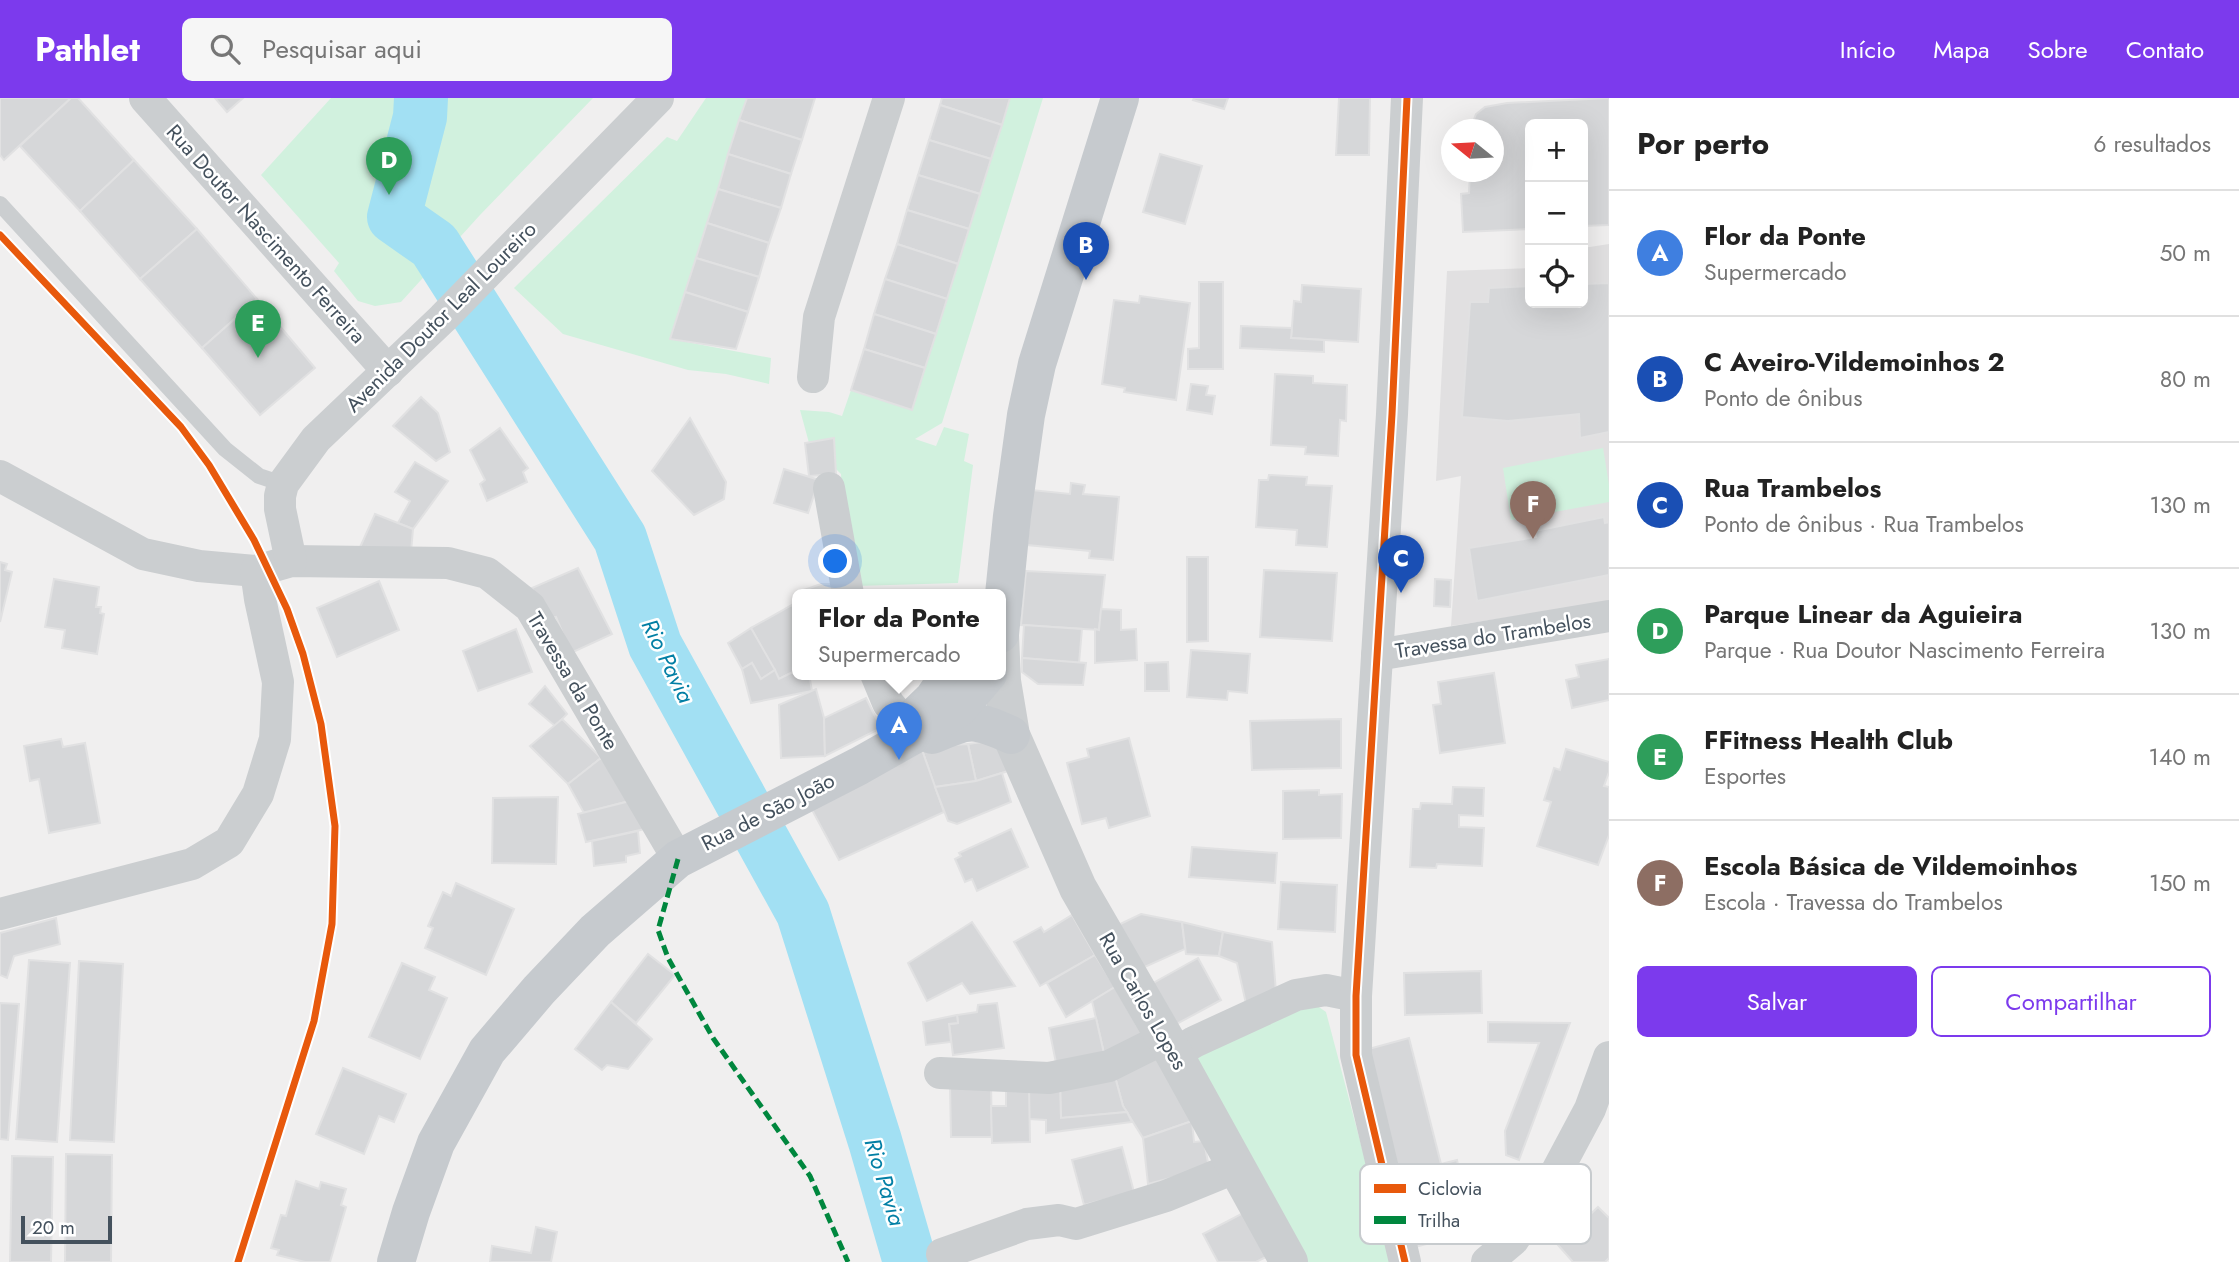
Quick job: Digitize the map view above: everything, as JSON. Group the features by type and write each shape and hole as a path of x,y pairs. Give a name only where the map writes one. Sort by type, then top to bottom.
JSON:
{"main road":[{"path":"982,585 1012,368 1093,98"},
{"path":"1005,589 1026,415 1037,363 1120,98"},
{"path":"859,766 914,718 933,699 946,680"},
{"path":"859,766 958,709 983,680"},
{"path":"990,680 1010,735"},
{"path":"859,766 968,722 981,722 1010,735"},
{"name":"Rua de São João","path":"396,1262 436,1143 486,1051 539,990 595,931 687,854 859,766"}],"street":[{"name":"Rua Doutor Nascimento Ferreira","path":"145,98 388,371"},
{"name":"Avenida Doutor Leal Loureiro","path":"283,484 316,439 443,318 658,98"},
{"path":"813,377 819,317 890,98"},
{"path":"1382,1164 1356,1055 1356,996 1392,414 1407,98"},
{"path":"0,476 143,554 199,566 256,571 278,682 275,739 258,794 229,842 192,864 0,914"},
{"path":"283,484 280,509 291,561"},
{"path":"829,488 848,589"},
{"name":"Travessa da Ponte","path":"256,571 291,561 448,563 488,573 530,607 687,854"},
{"name":"Travessa do Trambelos","path":"1377,655 1609,617"},
{"name":"Rua Carlos Lopes","path":"1002,680 1010,735 1078,888 1170,1046 1287,1261"},
{"path":"886,681 899,716 914,718"},
{"path":"940,1073 1049,1078 1109,1066 1194,1041 1296,995 1326,990 1356,996"},
{"path":"1565,1164 1600,1117 1609,1057"},
{"path":"942,1254 1027,1224 1059,1220 1076,1224 1166,1196 1237,1167"},
{"path":"1401,1244 1405,1262"},
{"path":"1487,1262 1508,1244"}],"lane":[{"path":"0,204 225,449 259,476 283,484"}],"shaded area":[{"path":"1609,244 1609,602 1451,626 1461,476 1436,481 1447,271 1525,268 1525,308 1588,308 1588,247"}],"green space":[{"path":"331,98 593,98 401,302 375,306 358,301 334,271 339,263 261,175"},
{"path":"706,98 747,98 671,339 771,358 769,384 726,374 688,370 563,334 514,288 667,137 677,141"},
{"path":"1010,98 1043,98 942,423 915,439 936,446 944,427 969,434 964,461 973,465 958,583 856,586 842,508 841,474 836,469 834,439 809,443 800,410 829,412 842,416 851,390 912,410"},
{"path":"1603,448 1609,502 1511,520 1503,468"},
{"path":"1304,1005 1316,1005 1326,1012 1366,1164 1360,1164 1360,1244 1387,1244 1392,1262 1300,1262 1191,1057"}],"building":[{"path":"0,98 71,98 4,160 0,155"},
{"path":"71,98 78,98 134,160 80,211 20,146"},
{"path":"215,98 243,98 227,112"},
{"path":"747,98 815,98 802,140 739,120"},
{"path":"942,98 1010,98 1002,125 940,105"},
{"path":"1228,98 1224,109 1193,100"},
{"path":"1339,98 1370,98 1369,155 1336,155"},
{"path":"1609,98 1609,225 1588,226 1588,119 1525,119 1525,229 1463,232 1461,194 1469,193 1470,182 1504,182 1504,119 1474,119 1485,107 1507,103"},
{"path":"940,105 1002,125 991,159 929,140"},
{"path":"739,120 802,140 791,174 728,154"},
{"path":"929,140 991,159 980,194 918,175"},
{"path":"728,154 791,174 781,208 718,189"},
{"path":"1160,154 1202,166 1185,224 1143,212"},
{"path":"134,160 197,229 140,279 80,211"},
{"path":"918,175 980,194 969,229 907,210"},
{"path":"718,189 781,208 769,243 707,223"},
{"path":"907,210 969,229 958,264 897,244"},
{"path":"707,223 769,243 759,277 696,258"},
{"path":"197,229 257,299 202,348 140,279"},
{"path":"897,244 958,264 947,299 885,279"},
{"path":"696,258 759,277 748,312 685,292"},
{"path":"885,279 947,299 936,334 874,314"},
{"path":"1199,282 1223,282 1223,369 1188,369 1188,349 1199,348"},
{"path":"1609,283 1609,432 1580,438 1579,414 1508,421 1462,417 1470,302 1488,302 1489,288 1525,286 1525,308 1588,308 1588,284"},
{"path":"1302,285 1361,289 1358,342 1291,338 1294,301 1301,302"},
{"path":"685,292 748,312 736,349 670,339"},
{"path":"1140,296 1190,303 1176,400 1124,392 1125,388 1102,384 1114,300 1139,303"},
{"path":"257,299 315,368 260,415 202,348"},
{"path":"874,314 936,334 925,368 864,349"},
{"path":"1241,326 1292,328 1291,338 1324,340 1324,352 1240,348"},
{"path":"864,349 925,368 912,410 851,390"},
{"path":"1275,374 1313,376 1313,383 1347,385 1346,421 1340,420 1338,456 1305,454 1306,447 1271,445"},
{"path":"1191,384 1208,386 1206,395 1215,396 1212,414 1187,410"},
{"path":"421,397 438,413 450,452 436,461 393,426"},
{"path":"690,418 726,482 724,499 694,515 652,471"},
{"path":"500,428 528,468 523,472 527,482 487,501 480,484 485,480 470,450"},
{"path":"834,438 836,474 809,476 805,443"},
{"path":"415,462 448,481 413,529 398,523 410,501 395,492"},
{"path":"784,469 819,480 808,513 774,503"},
{"path":"1269,475 1307,477 1306,485 1332,486 1327,547 1296,545 1297,530 1256,527 1259,480 1268,480"},
{"path":"1071,483 1085,485 1083,494 1119,497 1113,560 1089,558 1090,551 1027,545 1032,490 1070,494"},
{"path":"375,514 413,529 411,552 357,554"},
{"path":"1604,517 1605,523 1609,522 1609,575 1477,601 1469,548 1536,537 1535,531"},
{"path":"1187,557 1208,557 1208,641 1187,642"},
{"path":"0,562 7,564 5,570 12,572 0,622"},
{"path":"578,568 612,634 571,653 556,617 547,619 532,588"},
{"path":"1264,570 1337,573 1332,641 1260,637"},
{"path":"1026,571 1105,575 1099,630 1021,625"},
{"path":"54,579 99,587 96,607 101,607 100,613 104,614 97,654 62,648 65,630 45,627"},
{"path":"1435,579 1451,580 1450,607 1434,606"},
{"path":"379,581 399,630 337,657 317,608"},
{"path":"831,584 836,589 807,589"},
{"path":"792,605 792,672 779,679 751,628"},
{"path":"1101,609 1121,610 1121,630 1136,629 1137,660 1095,663 1095,629 1099,630"},
{"path":"1024,625 1082,629 1079,663 1022,658"},
{"path":"751,628 775,670 761,679 752,663 742,669 728,643"},
{"path":"516,629 532,672 478,691 463,651"},
{"path":"1191,650 1250,654 1247,693 1228,691 1227,700 1187,697"},
{"path":"1022,658 1086,663 1083,685 1038,684 1022,672"},
{"path":"1609,659 1609,700 1572,708 1566,680 1579,677 1576,665"},
{"path":"1168,662 1169,691 1145,691 1145,663"},
{"path":"752,663 761,679 775,670 779,679 792,672 792,680 810,680 812,691 751,703 742,669"},
{"path":"1494,673 1505,743 1440,753 1433,705 1441,704 1438,682"},
{"path":"545,686 567,714 555,726 529,704"},
{"path":"816,689 824,718 825,756 781,758 779,705"},
{"path":"866,698 881,728 825,756 824,718"},
{"path":"562,719 601,758 568,784 530,746"},
{"path":"1341,719 1341,768 1252,770 1250,721"},
{"path":"1129,738 1150,816 1109,828 1106,818 1082,824 1067,763 1089,757 1087,749"},
{"path":"61,739 63,747 85,743 100,823 49,833 39,779 30,781 24,746"},
{"path":"996,740 1008,771 976,781 968,744"},
{"path":"968,744 976,781 935,787 921,747"},
{"path":"921,747 944,812 839,860 811,808"},
{"path":"1566,749 1609,762 1604,786 1609,787 1609,835 1598,865 1537,846 1551,802 1544,800 1554,768 1560,770"},
{"path":"601,758 633,800 584,813 568,784"},
{"path":"1002,773 1011,802 957,824 948,821 935,787 976,781"},
{"path":"1453,787 1484,788 1483,816 1459,815 1459,827 1484,828 1482,866 1437,864 1436,868 1410,867 1413,809 1420,809 1421,803 1452,804"},
{"path":"1319,790 1319,795 1342,794 1341,838 1283,839 1283,791"},
{"path":"558,797 556,864 492,863 493,798"},
{"path":"638,799 645,829 586,842 578,814"},
{"path":"1011,829 1028,867 977,891 972,879 965,882 955,859 961,856 959,853"},
{"path":"638,831 640,853 626,856 626,862 594,866 592,841"},
{"path":"1192,847 1277,853 1275,883 1189,877"},
{"path":"1281,882 1337,885 1335,932 1278,929"},
{"path":"456,883 514,909 486,975 425,948 433,928 428,926 443,892 451,896"},
{"path":"1141,914 1182,922 1185,949 1138,970 1114,927"},
{"path":"1072,915 1095,955 1040,986 1014,942 1041,927 1044,932"},
{"path":"56,918 60,944 14,956 7,978 0,975 0,933"},
{"path":"972,922 1015,986 970,994 962,983 927,1001 908,963"},
{"path":"1182,922 1223,932 1219,956 1186,954"},
{"path":"1223,932 1272,942 1276,992 1246,1004 1237,963 1219,956"},
{"path":"648,954 675,975 636,1023 611,1002"},
{"path":"1095,955 1115,987 1066,1017 1047,983"},
{"path":"1198,958 1221,1000 1171,1027 1148,986"},
{"path":"29,960 70,963 57,1142 16,1139"},
{"path":"79,961 123,964 114,1142 70,1140"},
{"path":"402,963 435,977 429,990 447,998 420,1059 369,1037"},
{"path":"1481,971 1482,1013 1405,1015 1404,973"},
{"path":"1115,987 1145,1040 1105,1058 1092,1001"},
{"path":"611,1002 652,1039 628,1069 607,1065 602,1070 575,1049"},
{"path":"0,1003 19,1004 8,1140 0,1139"},
{"path":"997,1003 1004,1048 953,1055 949,1024 958,1023 957,1015 977,1012 978,1005"},
{"path":"957,1015 958,1023 949,1024 951,1042 926,1045 923,1022"},
{"path":"1096,1018 1105,1058 1057,1068 1049,1028"},
{"path":"1488,1022 1570,1023 1519,1160 1506,1155 1505,1131 1539,1043 1488,1042"},
{"path":"1409,1038 1441,1164 1394,1164 1365,1050"},
{"path":"1155,1055 1192,1121 1143,1138 1123,1106 1114,1073"},
{"path":"343,1068 406,1094 394,1122 379,1116 364,1154 316,1134"},
{"path":"1114,1073 1127,1112 1061,1118 1060,1084"},
{"path":"991,1084 992,1137 951,1137 950,1085"},
{"path":"1060,1084 1061,1118 1127,1112 1132,1122 1046,1133 1046,1120 1029,1119 1029,1087"},
{"path":"1006,1087 1029,1087 1030,1142 992,1143 991,1106 1006,1106"},
{"path":"1192,1121 1194,1142 1204,1141 1209,1168 1148,1184 1143,1138"},
{"path":"1122,1147 1134,1192 1084,1205 1072,1160"},
{"path":"66,1154 112,1155 111,1262 65,1262"},
{"path":"12,1156 53,1157 51,1262 10,1262"},
{"path":"1457,1160 1458,1164 1441,1164"},
{"path":"296,1181 319,1189 321,1182 346,1189 341,1205 346,1207 330,1262 305,1262 277,1255 279,1250 271,1248 281,1215 286,1216"},
{"path":"1598,1207 1609,1218 1609,1258 1605,1262 1573,1262 1558,1245 1591,1244 1591,1214"},
{"path":"1245,1212 1268,1256 1256,1262 1218,1262 1203,1234"},
{"path":"536,1227 557,1232 551,1262 490,1262 492,1246 531,1253"}],"waterway":[{"name":"Rio Pavia","path":"421,98 420,117 394,217 434,245 620,538 655,645 803,913 910,1262"}],"marked path":[{"path":"678,859 658,930 668,958 713,1038 810,1176 848,1262"}],"cycle path":[{"path":"1382,1164 1356,1055 1356,996 1392,414 1407,98"},
{"path":"0,235 181,427 209,465 254,540 287,609 303,654 321,724 335,826 332,924 314,1021 238,1262"},
{"path":"1401,1244 1405,1262"}],"place":[{"name":"Parque Linear da Aguieira","path":"389,195"},
{"name":"C Aveiro-Vildemoinhos 2","path":"1086,280"},
{"name":"FFitness Health Club","path":"258,358"},
{"name":"Escola Básica de Vildemoinhos","path":"1533,539"},
{"name":"Rua Trambelos","path":"1401,593"},
{"name":"Flor da Ponte","path":"899,760"}]}
